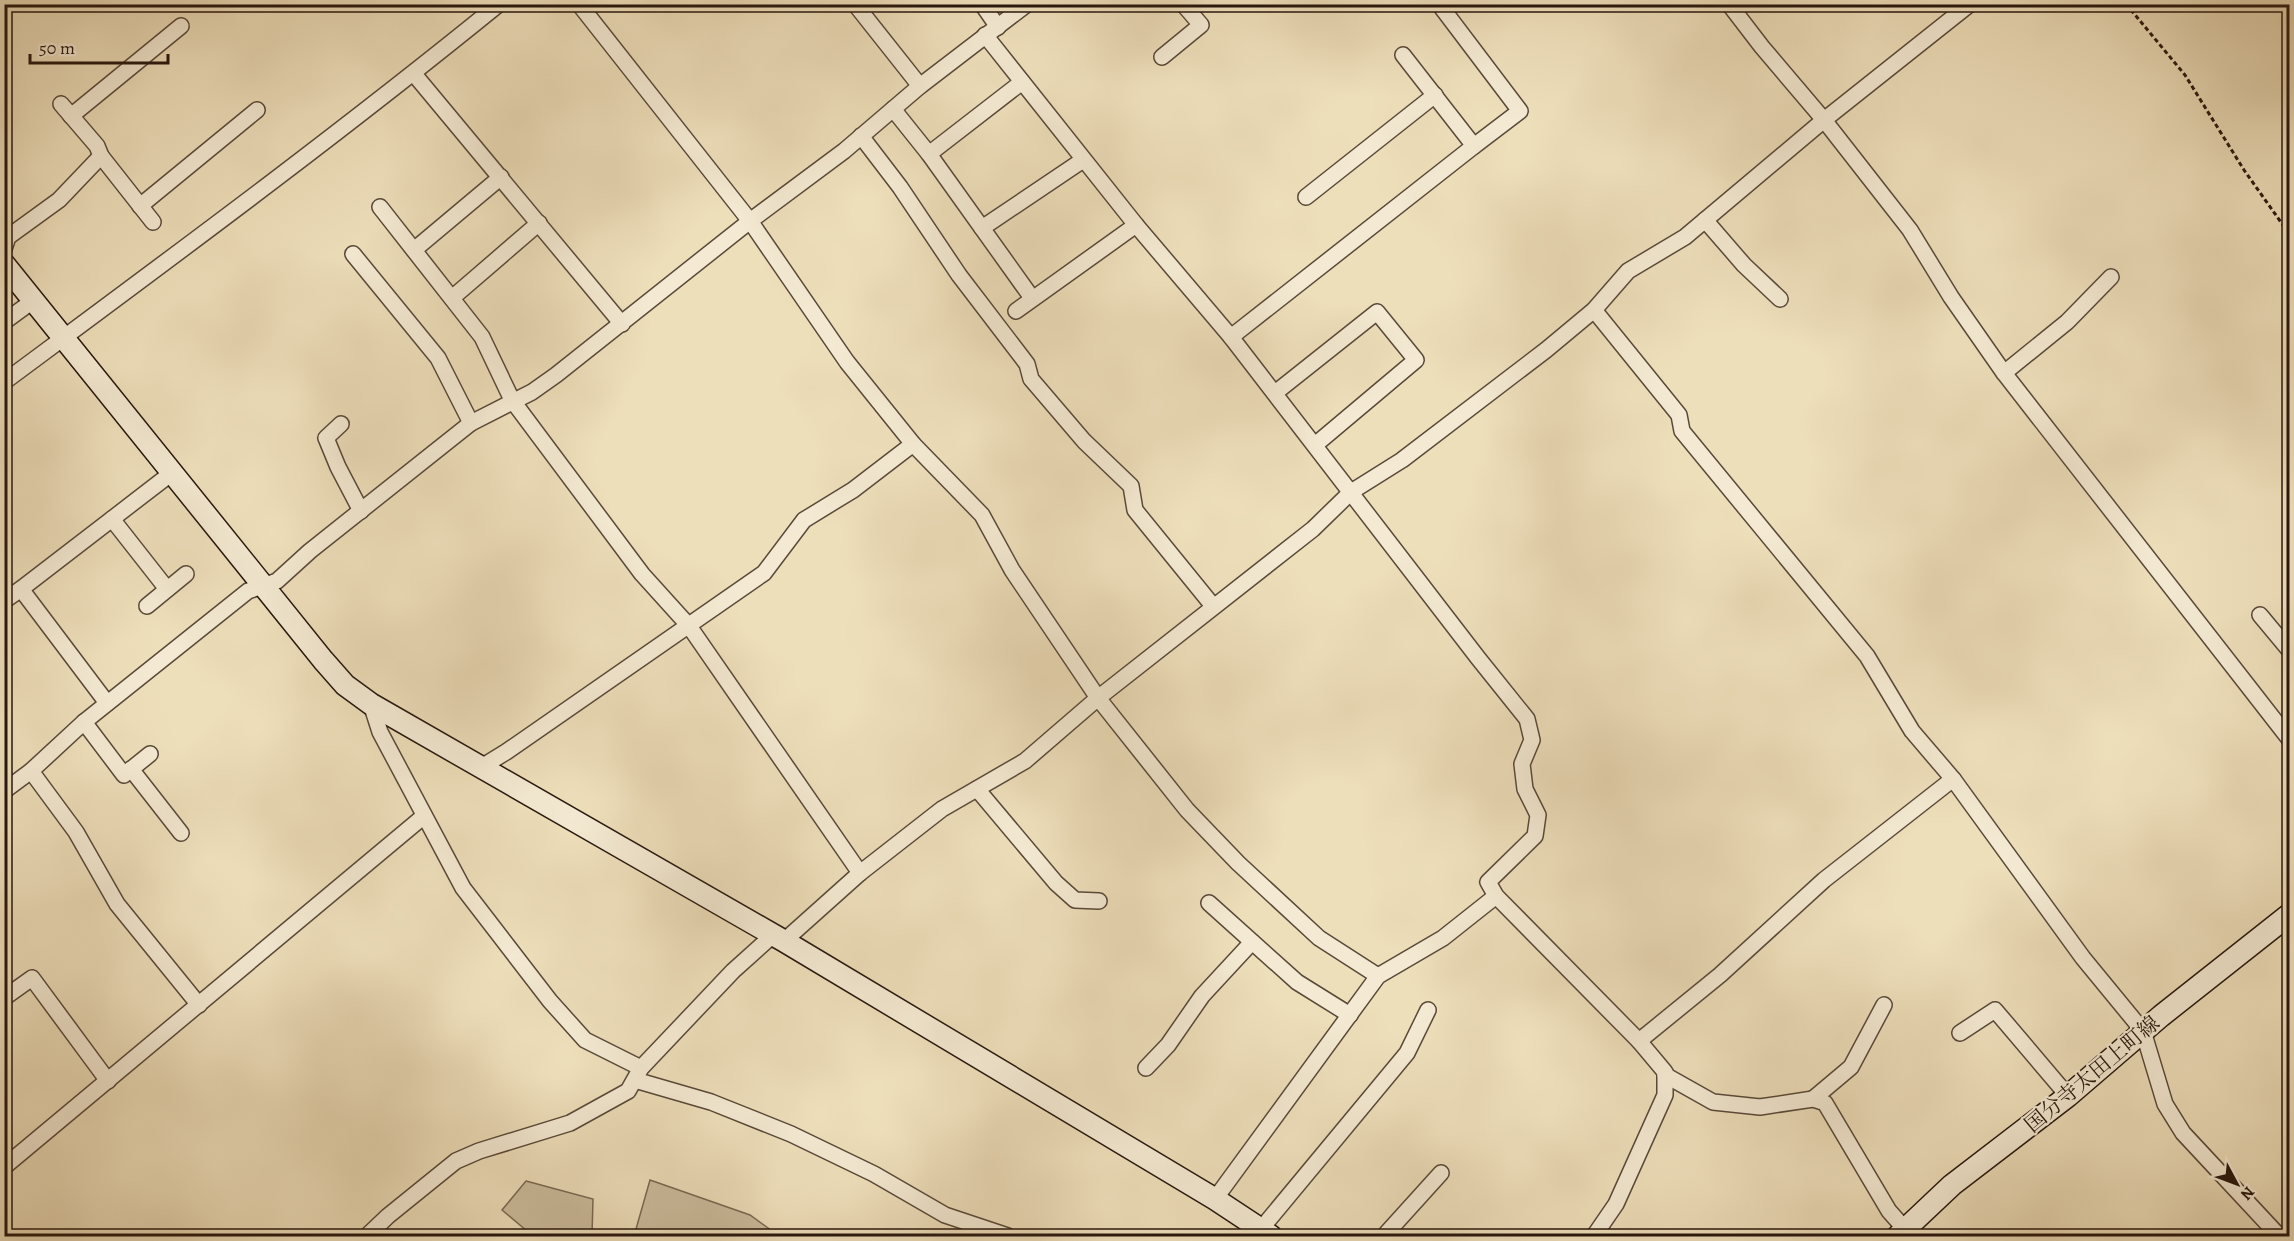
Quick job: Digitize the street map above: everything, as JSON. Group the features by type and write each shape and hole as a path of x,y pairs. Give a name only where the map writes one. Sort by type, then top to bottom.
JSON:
{"street":[{"path":"4,382 158,270 414,74 499,4"},
{"path":"579,4 750,221 847,362 914,444 982,515 1012,570 1098,699 1187,810 1318,938 1378,976"},
{"path":"855,4 920,86"},
{"path":"982,4 992,31 1022,82 1136,225 1231,337 1527,719 1532,740 1522,764 1525,789 1538,815 1535,836 1488,882 1496,896 1639,1041 1665,1075 1713,1102 1760,1107 1813,1099 1826,1103 1901,1233"},
{"path":"4,790 31,771 84,722 248,591 277,581 471,423 512,400 532,392 622,324 750,221 861,136 920,86 1027,4"},
{"path":"1162,57 1201,24 1183,4"},
{"path":"1231,337 1520,111 1439,4"},
{"path":"1729,4 1910,230 1951,297 2004,373 2289,740"},
{"path":"367,1236 456,1161 570,1123 628,1091 638,1074 733,971 779,938 942,810 1025,761 1213,606 1313,529 1351,492 1402,460 1546,350 1594,310 1628,271 1685,237 1824,120 1970,4"},
{"path":"153,222 101,156 97,146 66,110 181,26"},
{"path":"1403,55 1474,146"},
{"path":"414,74 622,324"},
{"path":"929,154 1022,82"},
{"path":"1306,197 1435,95"},
{"path":"140,206 257,110"},
{"path":"893,110 929,154 1032,298"},
{"path":"861,136 900,187 959,274 1027,364 1031,379 1084,441 1131,486 1135,510 1213,606"},
{"path":"4,249 8,237 59,200 101,156"},
{"path":"982,228 1083,160"},
{"path":"414,250 501,177"},
{"path":"380,207 482,337 512,400 642,574 689,626 860,873"},
{"path":"1705,220 1744,265 1780,299"},
{"path":"452,298 539,223"},
{"path":"1016,311 1136,225"},
{"path":"353,255 438,358 471,423"},
{"path":"4,264 345,685 371,704 779,938 1215,1198 1257,1231 1407,1053 1428,1010"},
{"path":"2004,373 2067,322 2111,277"},
{"path":"4,322 34,300"},
{"path":"1594,310 1679,415 1683,431 1867,656 1912,731 1953,779 2084,958 2143,1031 2165,1104 2183,1133 2279,1236"},
{"path":"1275,393 1377,312 1416,360 1315,445"},
{"path":"341,424 326,438 361,511"},
{"path":"480,768 764,573 804,520 853,490 914,444"},
{"path":"4,598 8,598 21,589 173,472"},
{"path":"111,519 167,590"},
{"path":"147,606 186,574"},
{"path":"21,589 107,703"},
{"path":"2260,615 2289,651"},
{"path":"371,704 380,732 463,888 550,1001 585,1040 638,1074 791,1134 874,1174 945,1215 1008,1236"},
{"path":"84,722 124,775 150,754"},
{"path":"131,769 181,834"},
{"path":"31,771 76,832 117,904 199,1005"},
{"path":"1639,1041 1720,975 1824,880 1953,779"},
{"path":"977,789 1056,883 1075,900 1099,901"},
{"path":"4,1167 424,816"},
{"path":"1215,1198 1378,976 1443,938 1496,896"},
{"path":"1209,903 1297,982 1350,1016"},
{"name":"国分寺太田上町線","path":"1901,1233 1952,1185 2068,1096 2143,1031 2286,922"},
{"path":"1146,1068 1167,1045 1203,996 1252,942"},
{"path":"4,998 32,978 108,1081"},
{"path":"1813,1099 1851,1067 1884,1005"},
{"path":"1960,1033 1995,1010 2068,1096"},
{"path":"1594,1236 1616,1204 1665,1095 1665,1075"},
{"path":"1384,1236 1441,1173"}],"path":[{"path":"2126,4 2184,75 2244,170 2289,235"}],"shaded area":[{"path":"650,1180 750,1215 779,1236 634,1236"},
{"path":"526,1181 593,1199 592,1236 533,1236 502,1210"}]}
